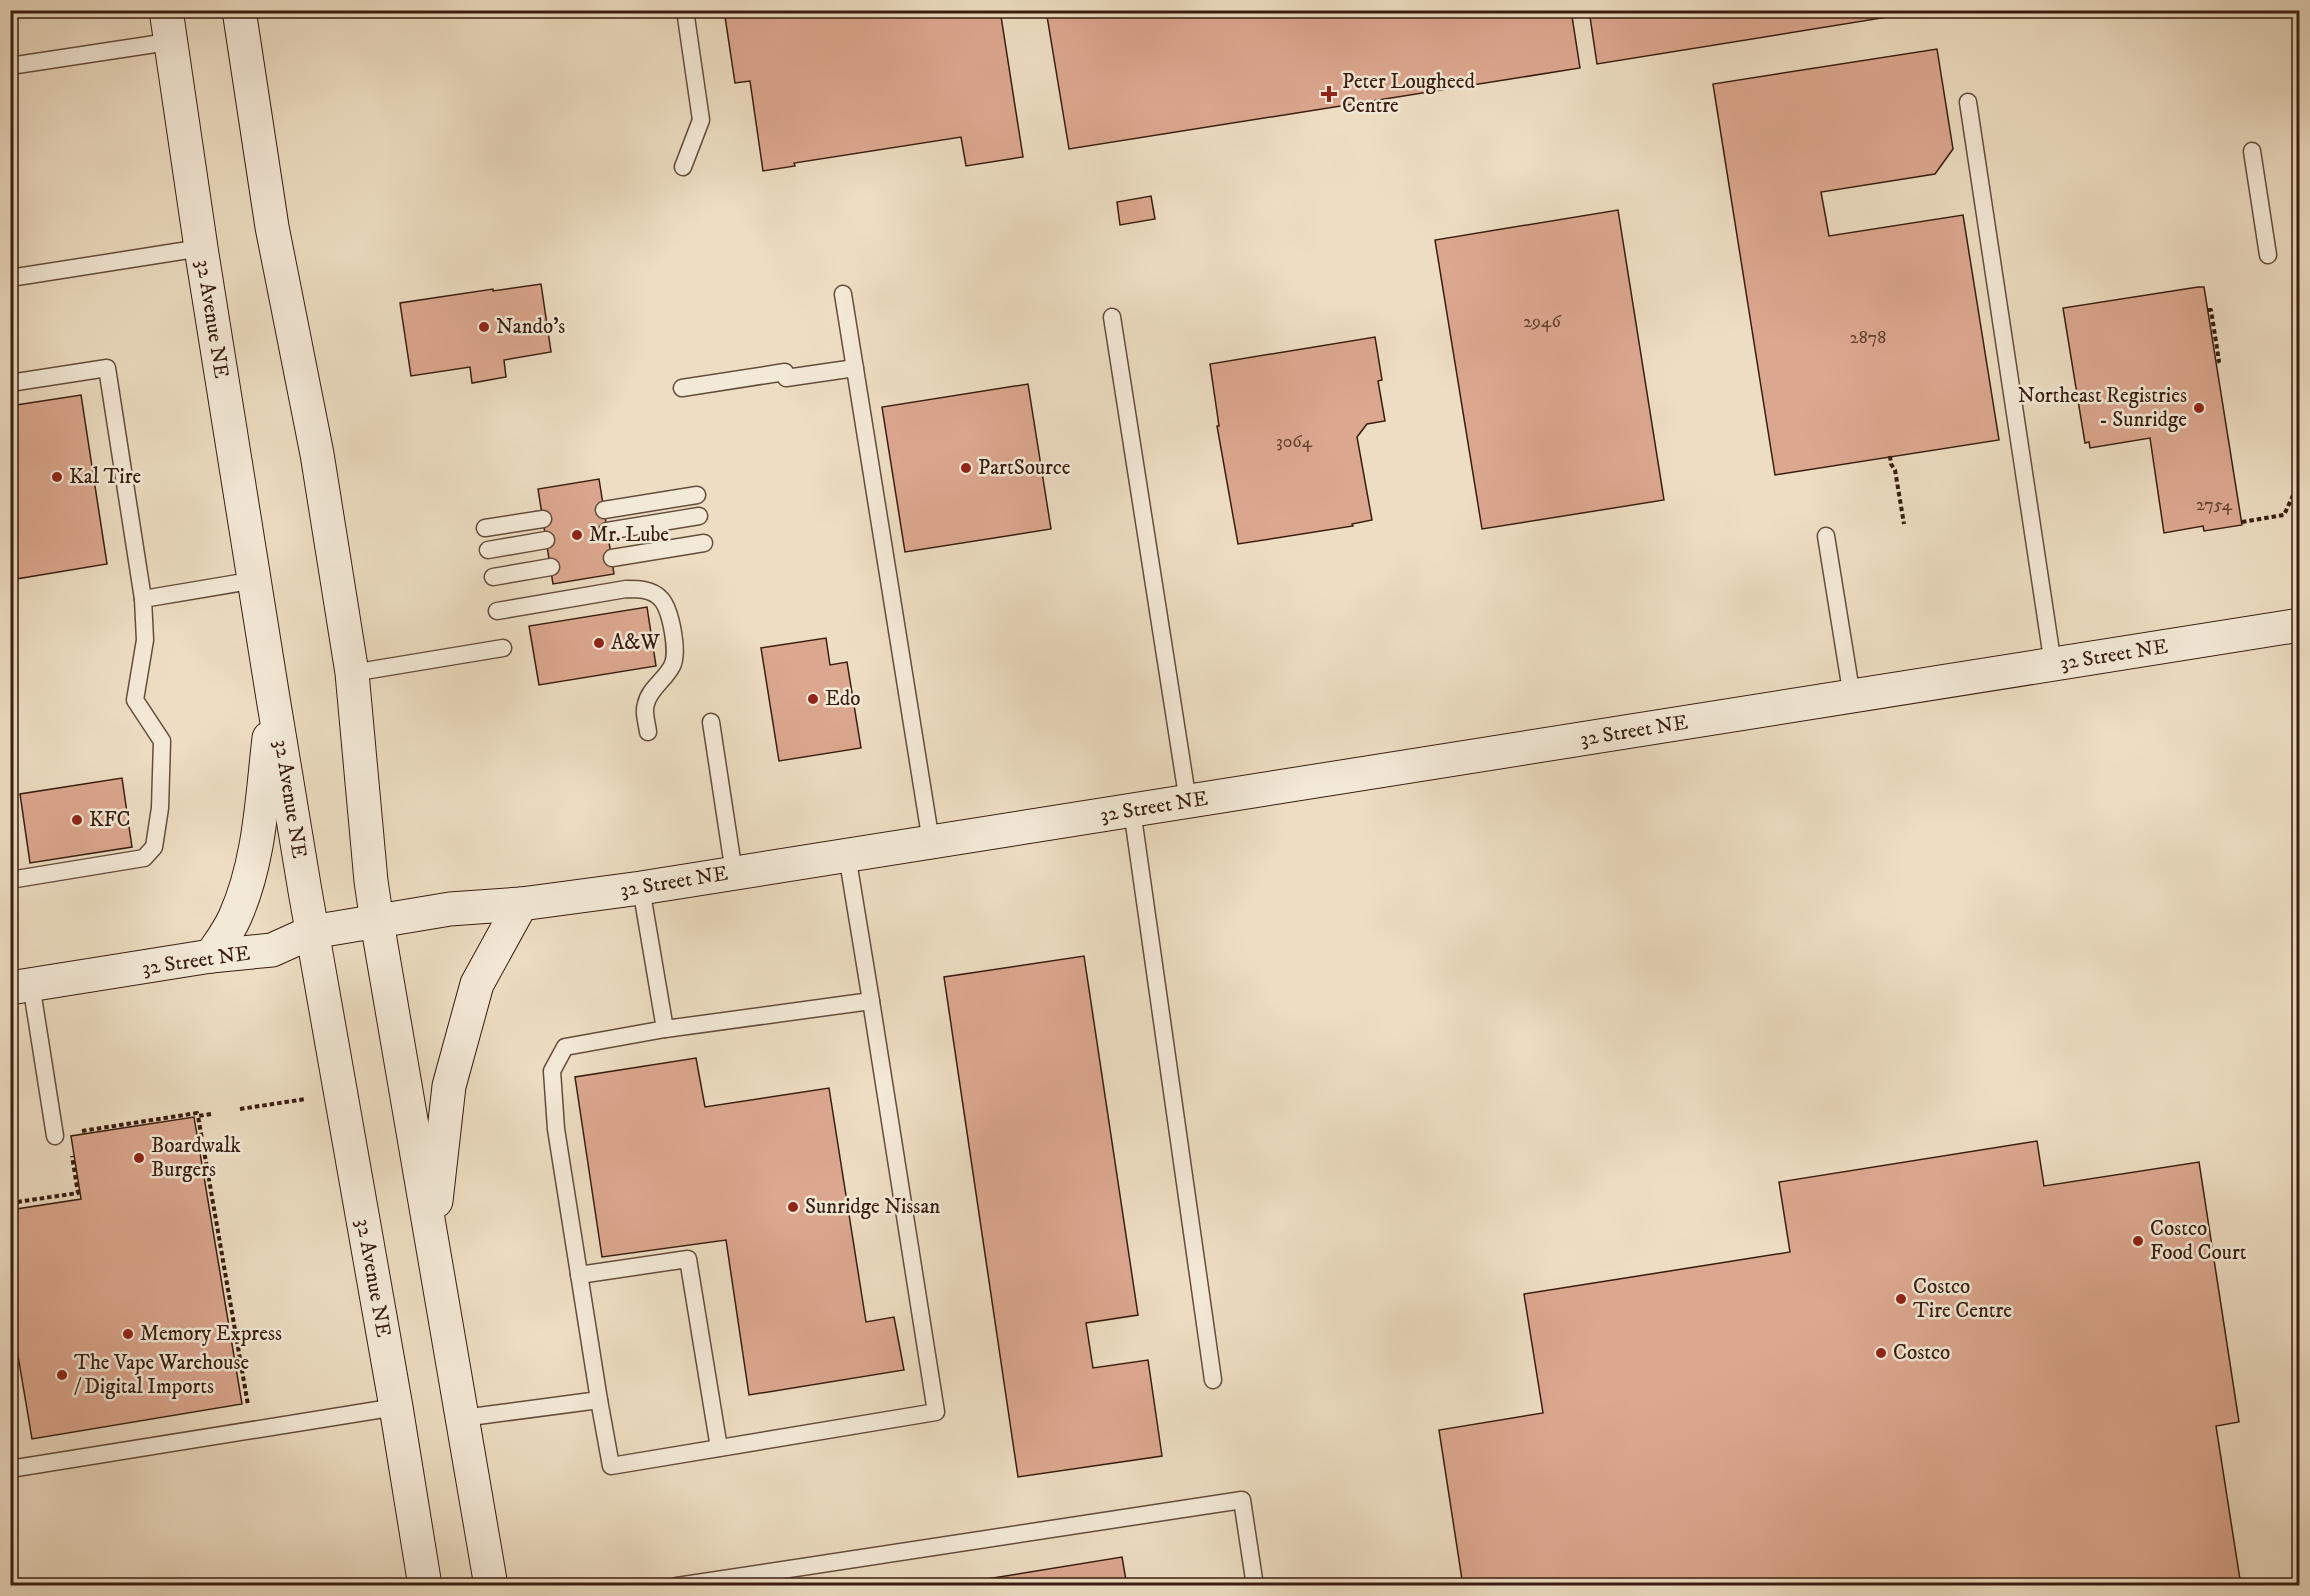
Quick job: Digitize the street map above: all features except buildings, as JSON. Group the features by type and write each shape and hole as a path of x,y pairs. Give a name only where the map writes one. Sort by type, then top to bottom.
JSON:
{"main road":[{"path":"239,10 272,227 316,454 352,673 370,881 490,1586"},
{"name":"32 Avenue NE","path":"168,25 273,698 425,1586"},
{"name":"32 Street NE","path":"21,986 272,950 312,932 450,909 521,904 641,888 2300,625"},
{"path":"211,957 234,919 248,883 258,831 273,698"},
{"path":"432,1241 449,1086 477,984 521,904"}],"lane":[{"path":"683,167 700,120 685,10"},
{"path":"10,66 168,25"},
{"path":"1968,102 2052,665"},
{"path":"2252,152 2268,255"},
{"path":"10,278 201,248"},
{"path":"843,294 931,842"},
{"path":"1112,317 1188,802"},
{"path":"10,383 107,368 143,599 145,640 135,700 162,741 160,808 154,847 144,858 10,880"},
{"path":"682,388 855,368"},
{"path":"604,510 697,495"},
{"path":"607,531 699,516"},
{"path":"485,528 543,519"},
{"path":"1826,536 1852,696"},
{"path":"489,550 546,540"},
{"path":"612,558 704,543"},
{"path":"493,577 551,567"},
{"path":"143,599 256,580"},
{"path":"497,611 626,589 644,589 661,599 669,613 675,649 674,664 650,693 645,706 648,732"},
{"path":"352,673 503,648"},
{"path":"711,722 734,873"},
{"path":"1132,810 1213,1380"},
{"path":"847,855 871,1001 936,1413 611,1466 556,1129 552,1071 565,1047 665,1029 871,1001"},
{"path":"641,888 665,1029"},
{"path":"21,986 55,1136"},
{"path":"579,1275 688,1259 718,1448"},
{"path":"463,1418 599,1400"},
{"path":"10,1469 396,1407"},
{"path":"677,1586 1242,1500 1255,1586"}],"path":[{"path":"2208,310 2211,310 2219,361 2217,362"},
{"path":"1890,456 1895,470 1904,524"},
{"path":"2242,522 2284,515 2296,489"},
{"path":"240,1109 313,1098"},
{"path":"79,1131 190,1116 197,1113 198,1116 211,1114"},
{"path":"198,1116 205,1172 248,1408"},
{"path":"10,1203 78,1193 71,1150"}],"place":[{"name":"Peter Lougheed Centre","path":"1329,94"},
{"name":"Nando's","path":"484,327"},
{"name":"Northeast Registries - Sunridge","path":"2199,408"},
{"name":"PartSource","path":"966,468"},
{"name":"Kal Tire","path":"57,477"},
{"name":"Mr. Lube","path":"577,535"},
{"name":"A&W","path":"599,643"},
{"name":"Edo","path":"813,699"},
{"name":"KFC","path":"77,820"},
{"name":"Boardwalk Burgers","path":"139,1158"},
{"name":"Sunridge Nissan","path":"793,1207"},
{"name":"Costco Food Court","path":"2138,1241"},
{"name":"Costco Tire Centre","path":"1901,1299"},
{"name":"Memory Express","path":"128,1334"},
{"name":"Costco","path":"1881,1353"},
{"name":"The Vape Warehouse / Digital Imports","path":"62,1375"}]}
